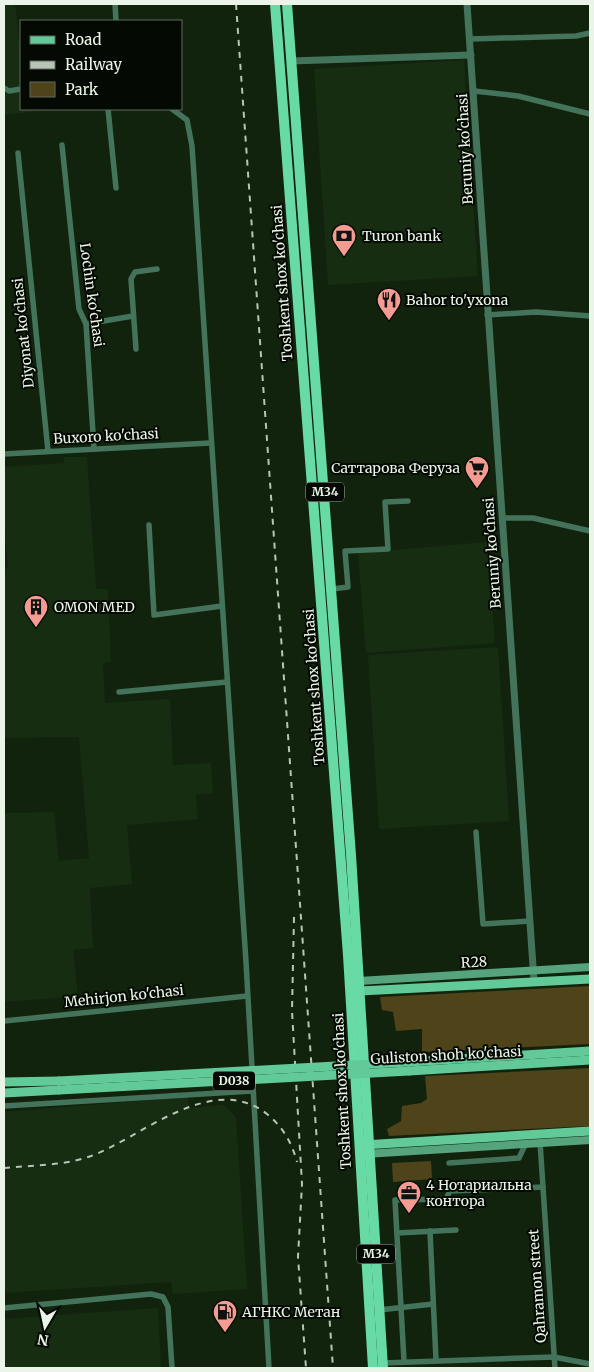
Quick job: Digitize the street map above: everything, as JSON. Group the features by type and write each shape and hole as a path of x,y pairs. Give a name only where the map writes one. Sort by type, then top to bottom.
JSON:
{"highway":[{"name":"Toshkent shox ko'chasi","path":"275,4 337,822 379,1310 375,1327 383,1366"},
{"name":"Toshkent shox ko'chasi","path":"287,4 332,589 360,986 365,1150 375,1327 373,1368"},
{"path":"337,822 349,820"}],"main road":[{"name":"R28","path":"360,986 590,967"},
{"path":"360,986 590,978"},
{"name":"Guliston shoh ko'chasi","path":"408,1067 590,1051"},
{"name":"Guliston shoh ko'chasi","path":"4,1093 59,1086 408,1067 590,1060"},
{"name":"Guliston shoh ko'chasi","path":"4,1082 59,1086"},
{"path":"365,1150 590,1131"},
{"path":"365,1150 590,1140"}],"street":[{"path":"115,4 116,20"},
{"name":"Beruniy ko'chasi","path":"467,4 534,981"},
{"path":"470,38 576,36 590,33"},
{"path":"292,61 471,55"},
{"path":"4,94 4,89 9,91 20,89"},
{"path":"474,91 518,96 590,114"},
{"path":"108,110 116,188"},
{"path":"173,110 187,120 192,146 210,443 246,962 269,1368"},
{"name":"Lochin ko'chasi","path":"62,145 79,309 86,324 94,449"},
{"name":"Diyonat ko'chasi","path":"18,153 48,451"},
{"path":"136,349 131,279 135,272 157,269"},
{"path":"487,315 536,312 590,316"},
{"path":"86,324 133,316"},
{"name":"Buxoro ko'chasi","path":"4,454 210,443"},
{"path":"332,589 348,588 345,551 388,549 385,502 408,500"},
{"path":"502,518 533,518 590,531"},
{"path":"149,525 154,615 222,606"},
{"path":"119,692 227,682"},
{"path":"476,832 483,924 530,921"},
{"name":"Mehirjon ko'chasi","path":"4,1021 247,996"},
{"path":"4,1106 252,1091"},
{"name":"Qahramon street","path":"540,1142 555,1368"},
{"path":"450,1163 519,1158 526,1143"},
{"path":"482,1146 484,1160"},
{"path":"404,1361 395,1200 446,1199 450,1191 543,1186"},
{"path":"397,1233 456,1230"},
{"path":"430,1231 436,1360"},
{"path":"4,1308 151,1294 163,1297 168,1307 172,1368"},
{"path":"379,1310 433,1304"},
{"path":"383,1366 404,1361 554,1357 590,1364"}],"shaded area":[{"path":"4,4 15,4 20,50 20,110 48,110 4,115"},
{"path":"464,60 478,276 328,285 314,69"},
{"path":"64,457 87,457 96,589 108,589 111,662 103,663 105,703 170,699 173,765 211,763 213,793 196,795 198,819 127,825 132,884 90,888 93,948 73,950 78,996 4,1002 4,813 54,812 59,861 89,858 79,737 4,738 4,569 8,568 4,523 4,467 64,463"},
{"path":"487,542 495,643 366,653 358,553"},
{"path":"498,647 509,821 379,829 368,655"},
{"path":"187,1097 190,1108 224,1105 236,1117 247,1289 173,1294 171,1282 4,1293 4,1112"},
{"path":"158,1308 161,1368 4,1368 4,1319"}],"green space":[{"path":"590,986 590,1044 422,1052 422,1029 396,1031 393,1012 382,1010 380,997"},
{"path":"590,1068 590,1126 389,1136 387,1129 401,1121 402,1106 421,1103 427,1099 425,1076"},
{"path":"431,1161 432,1179 393,1182 392,1163"}],"railway":[{"path":"236,4 333,1368"},
{"path":"294,917 292,1011 302,1184 298,1257 306,1368"},
{"path":"4,1168 59,1163 91,1156 177,1112 201,1103 223,1100 246,1103 267,1114 278,1124 286,1136 297,1162"}],"place":[{"name":"Turon bank","path":"344,257"},
{"name":"Bahor to'yxona","path":"389,321"},
{"name":"Саттарова Феруза","path":"477,489"},
{"name":"OMON MED","path":"36,628"},
{"name":"4 Нотариальна контора","path":"409,1214"},
{"name":"АГНКС Метан","path":"225,1333"}]}
